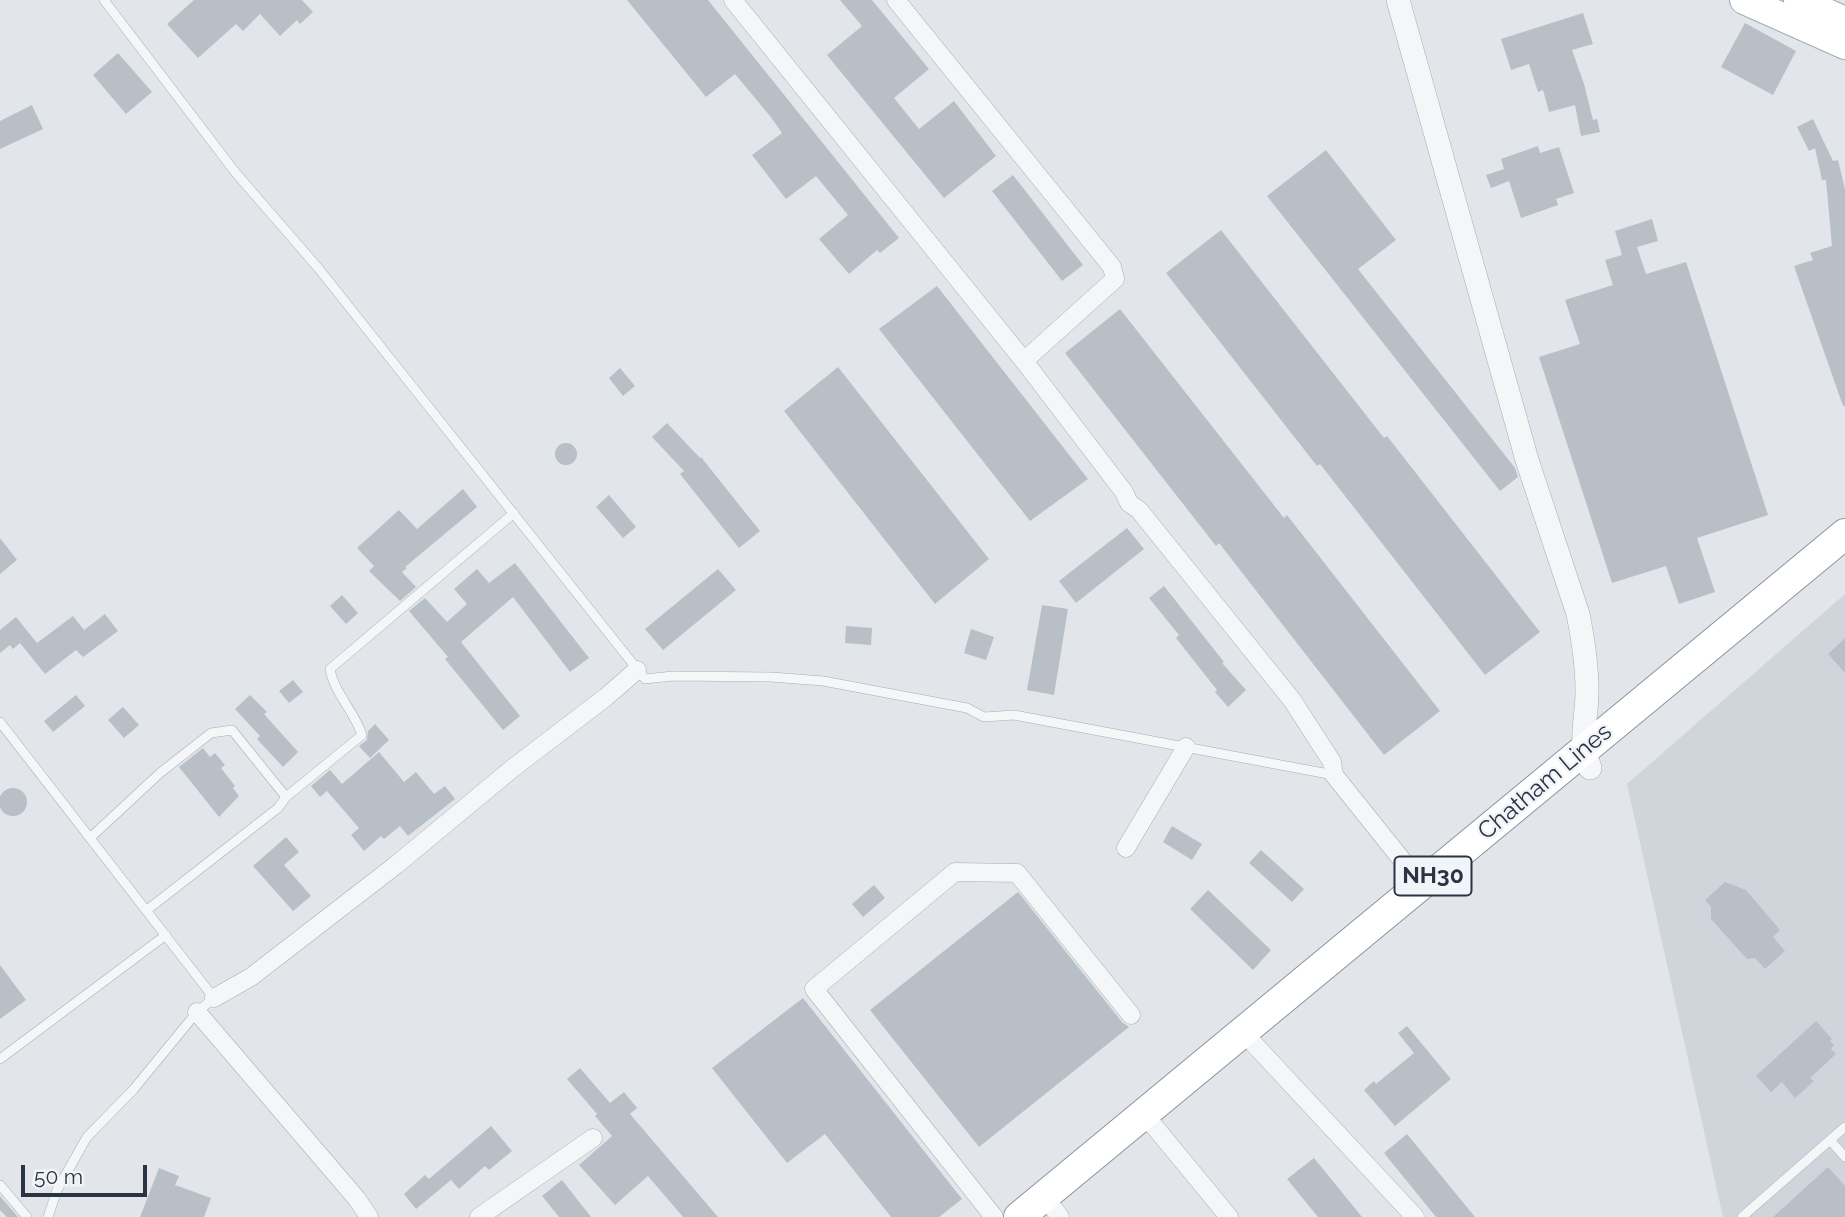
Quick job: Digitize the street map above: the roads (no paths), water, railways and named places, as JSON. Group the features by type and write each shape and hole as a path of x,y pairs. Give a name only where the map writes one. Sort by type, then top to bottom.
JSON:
{"highway":[{"name":"Chatham Lines","path":"1053,1214 1845,534"},
{"name":"Chatham Lines","path":"1019,1217 1422,885 1845,552"}],"main road":[{"path":"1744,0 1845,45"},
{"path":"1798,0 1845,21"}],"street":[{"path":"733,0 1024,361 1124,492 1129,503 1139,510 1292,700 1332,762 1334,775 1422,885"},
{"path":"897,0 1112,267 1115,279 1024,361"},
{"path":"1398,0 1527,460 1578,614 1583,639 1587,692 1582,728 1586,758"},
{"path":"214,998 251,977 386,873 637,670"},
{"path":"1126,848 1186,747"},
{"path":"994,1217 814,989 955,872 1017,873 1131,1015"},
{"path":"197,1012 348,1188 369,1217"},
{"path":"1254,1044 1415,1217"},
{"path":"1154,1126 1229,1217"},
{"path":"479,1217 593,1138"}],"lane":[{"path":"104,0 235,172 319,269 645,679 673,676 823,681 967,708 984,717 1014,715 1334,775"},
{"path":"147,910 278,807 286,797 362,735 357,719 332,679 330,669 514,513"},
{"path":"0,722 214,998 197,1012 132,1090 88,1137 57,1190 48,1217"},
{"path":"90,838 160,773 211,733 232,730 286,797"},
{"path":"0,1059 166,935"},
{"path":"1742,1217 1845,1127"},
{"path":"1830,1140 1845,1157"},
{"path":"0,1185 27,1217"}]}
